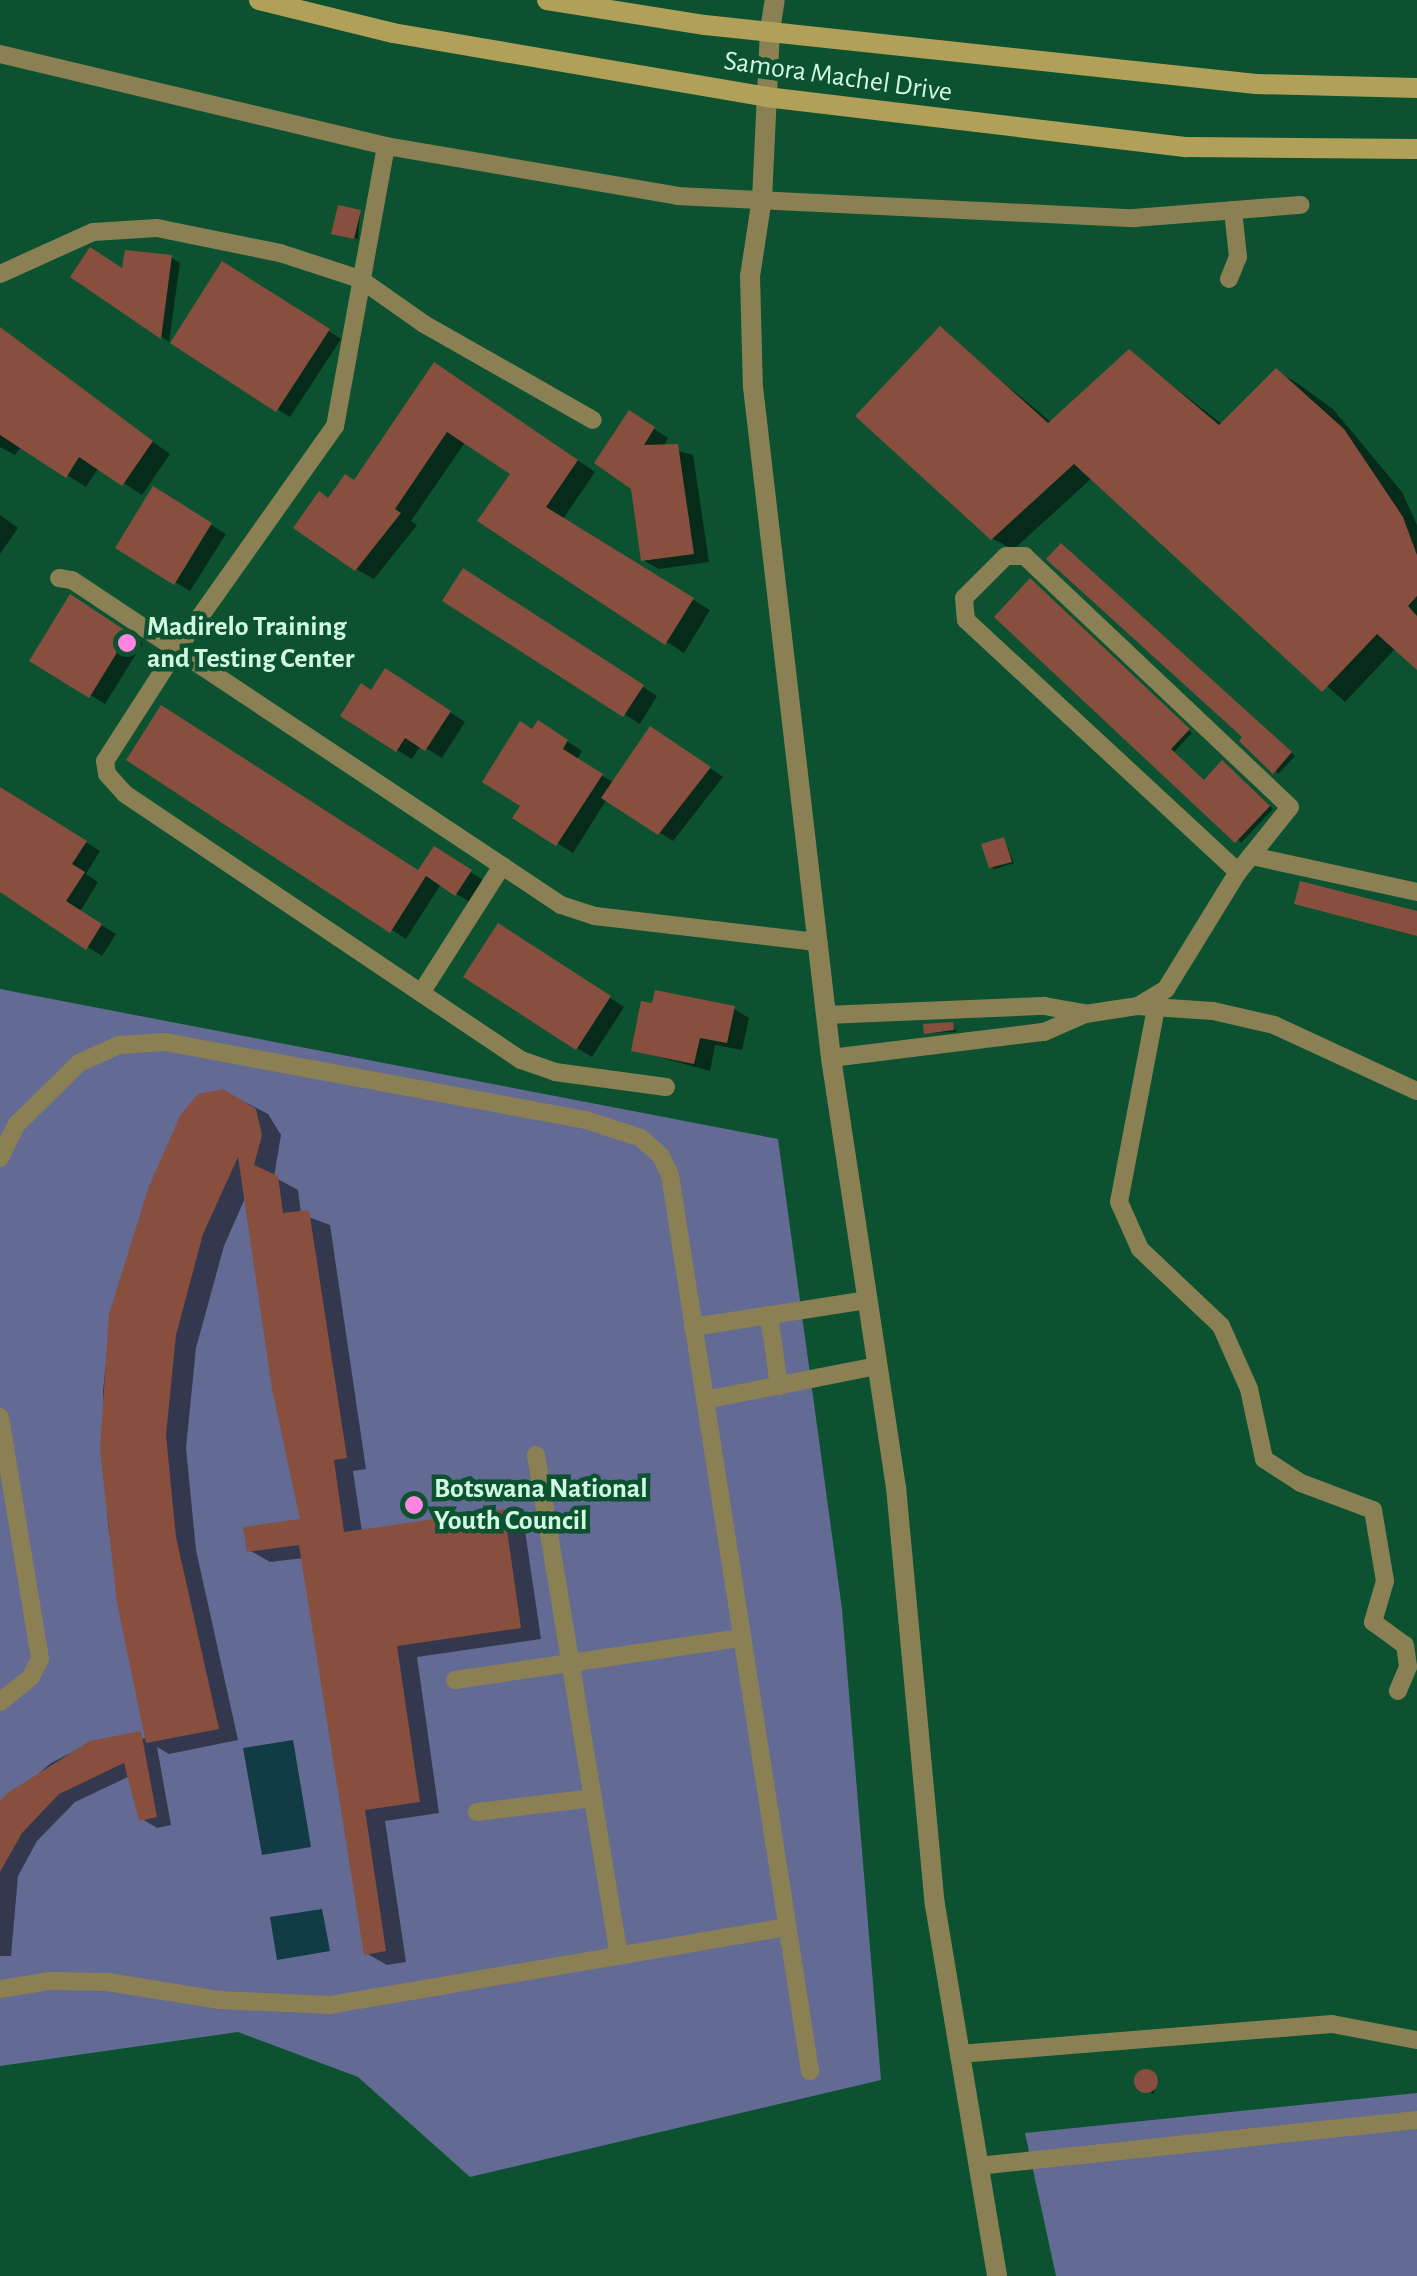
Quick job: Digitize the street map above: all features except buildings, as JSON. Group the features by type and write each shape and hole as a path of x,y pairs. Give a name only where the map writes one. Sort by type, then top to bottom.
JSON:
{"main road":[{"name":"Samora Machel Drive","path":"259,0 393,33 766,98 1187,148 1417,150"},
{"name":"Samora Machel Drive","path":"547,0 770,30 1256,84 1417,88"}],"street":[{"path":"775,0 770,30 762,198 750,276 753,387 831,1058 896,1488 935,1906 996,2276"}],"lane":[{"path":"0,54 386,146 676,196 1134,218 1300,205"},
{"path":"386,146 335,426 177,649 105,761 107,774 125,794 521,1060 555,1072 666,1087"},
{"path":"1228,279 1238,257 1233,210"},
{"path":"0,274 92,232 157,228 280,253 360,279 424,324 592,420"},
{"path":"1238,872 966,620 964,598 1006,556 1025,556 1286,799 1290,816 1238,872 1166,990 1147,1007 1119,1202 1140,1249 1221,1326 1249,1389 1264,1459 1301,1482 1373,1510 1385,1581 1374,1622 1405,1645 1408,1668 1398,1691"},
{"path":"59,578 72,580 561,904 595,916 818,942"},
{"path":"1252,856 1417,892"},
{"path":"421,993 502,866"},
{"path":"826,1015 1044,1006 1085,1014"},
{"path":"831,1058 1044,1032 1085,1014 1147,1007 1274,1025 1417,1091"},
{"path":"0,1158 16,1125 79,1063 119,1046 165,1042 586,1120 641,1138 660,1156 670,1176 810,2071"},
{"path":"693,1327 868,1300"},
{"path":"769,1315 779,1386"},
{"path":"705,1400 877,1366"},
{"path":"0,1417 40,1659 31,1677 0,1702"},
{"path":"536,1455 619,1956"},
{"path":"455,1680 741,1638"},
{"path":"478,1812 593,1798"},
{"path":"0,1989 50,1980 108,1982 220,2000 330,2005 787,1927"},
{"path":"960,2054 1332,2024 1417,2040"},
{"path":"978,2166 1417,2120"}],"shaded area":[{"name":"Botswana National Youth Council","path":"0,989 778,1139 842,1609 881,2080 470,2177 358,2077 238,2032 0,2066"},
{"path":"293,1740 311,1847 262,1855 243,1748"},
{"path":"322,1909 330,1951 277,1960 270,1917"},
{"path":"1417,2093 1417,2276 1056,2276 1025,2133"}],"place":[{"name":"Madirelo Training and Testing Center","path":"127,643"},
{"name":"Botswana National Youth Council","path":"414,1505"}]}
